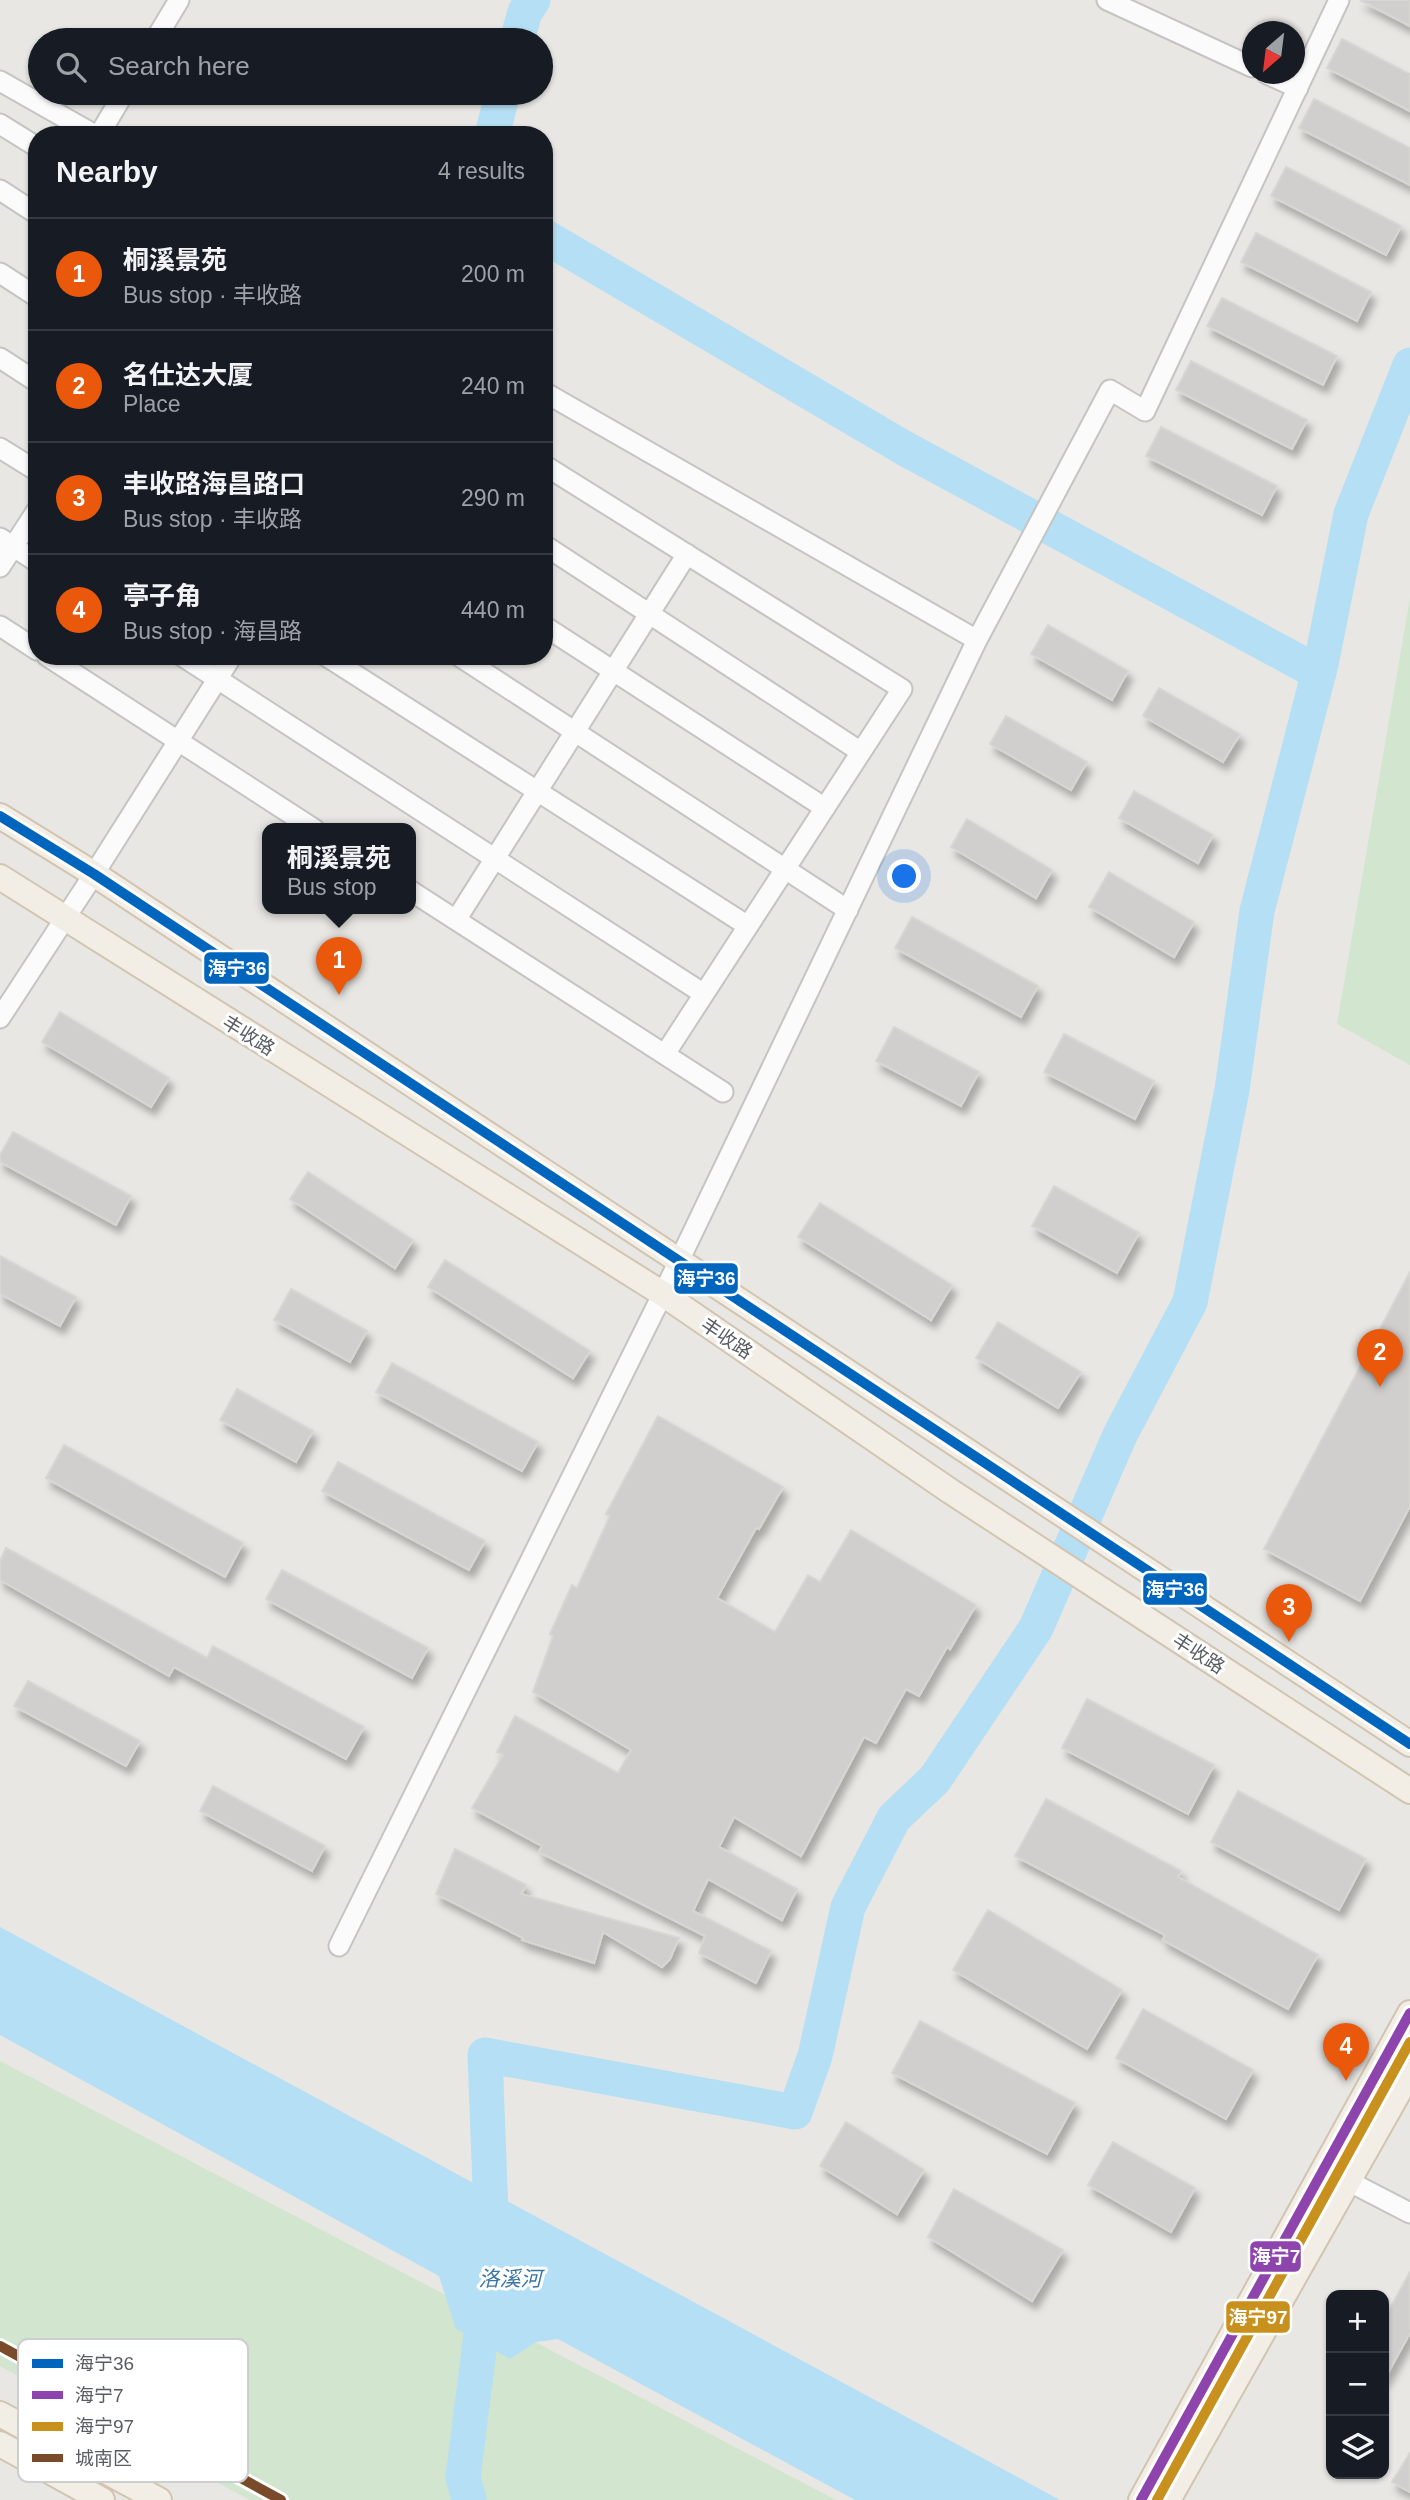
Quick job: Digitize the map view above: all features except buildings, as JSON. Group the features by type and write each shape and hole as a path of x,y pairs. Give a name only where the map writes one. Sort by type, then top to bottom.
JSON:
{"main road":[{"name":"丰收路","path":"0,816 94,874 1410,1744"},
{"name":"丰收路","path":"0,877 663,1294 950,1490 1410,1791"},
{"path":"1168,2500 1185,2445 1410,2013"},
{"path":"1142,2500 1185,2445 1348,2181 1410,2072"},
{"path":"0,2414 18,2424"},
{"path":"0,2444 18,2454"},
{"path":"69,2482 102,2500"},
{"path":"126,2482 159,2500"}],"street":[{"path":"162,28 179,0"},
{"path":"1107,0 1242,62"},
{"path":"339,1946 663,1294 977,640 1110,390 1145,411 1339,0"},
{"path":"0,81 28,97"},
{"path":"1289,84 1298,88"},
{"path":"43,105 81,126"},
{"path":"103,126 116,105"},
{"path":"0,124 28,141"},
{"path":"0,190 28,208"},
{"path":"0,273 28,291"},
{"path":"0,358 28,376"},
{"path":"553,397 977,640"},
{"path":"0,448 28,465"},
{"path":"553,471 902,689 665,1054"},
{"path":"0,567 6,542 28,519"},
{"path":"6,542 28,556"},
{"path":"553,551 861,752"},
{"path":"456,920 687,554"},
{"path":"0,626 28,644"},
{"path":"553,632 825,808"},
{"path":"61,665 305,823"},
{"path":"196,665 704,994"},
{"path":"0,1018 227,665"},
{"path":"340,665 748,926"},
{"path":"473,665 848,910"},
{"path":"416,894 723,1092"},
{"path":"1348,2181 1410,2213"}],"green space":[{"path":"1410,598 1410,1065 1337,1024"},
{"path":"0,2061 836,2500 250,2500 216,2482 248,2482 248,2339 18,2339 18,2376 0,2366"}],"water":[{"name":"洛溪河","path":"0,1927 1060,2500 855,2500 558,2339 536,2342 510,2359 456,2329 439,2276 0,2035"}],"waterway":[{"path":"520,28 525,12 533,0"},
{"path":"494,126 500,105"},
{"path":"553,241 904,448 1319,673"},
{"path":"492,2240 485,2055 795,2112 815,2056 848,1907 894,1818 935,1779 1036,1628 1120,1435 1190,1302 1232,1090 1257,911 1321,664 1351,514 1410,365"},
{"path":"469,2500 463,2477 486,2295"}],"transit line":[{"name":"海宁36","path":"0,816 94,874 1410,1744"},
{"name":"海宁7","path":"1141,2500 1410,2013"},
{"name":"海宁97","path":"1157,2500 1410,2042"},
{"name":"城南区","path":"0,2346 18,2356"},
{"name":"城南区","path":"248,2482 281,2500"}],"place":[{"name":"桐溪景苑","path":"339,995"},
{"name":"名仕达大厦","path":"1380,1387"},
{"name":"丰收路海昌路口","path":"1289,1642"},
{"name":"亭子角","path":"1346,2081"}]}
